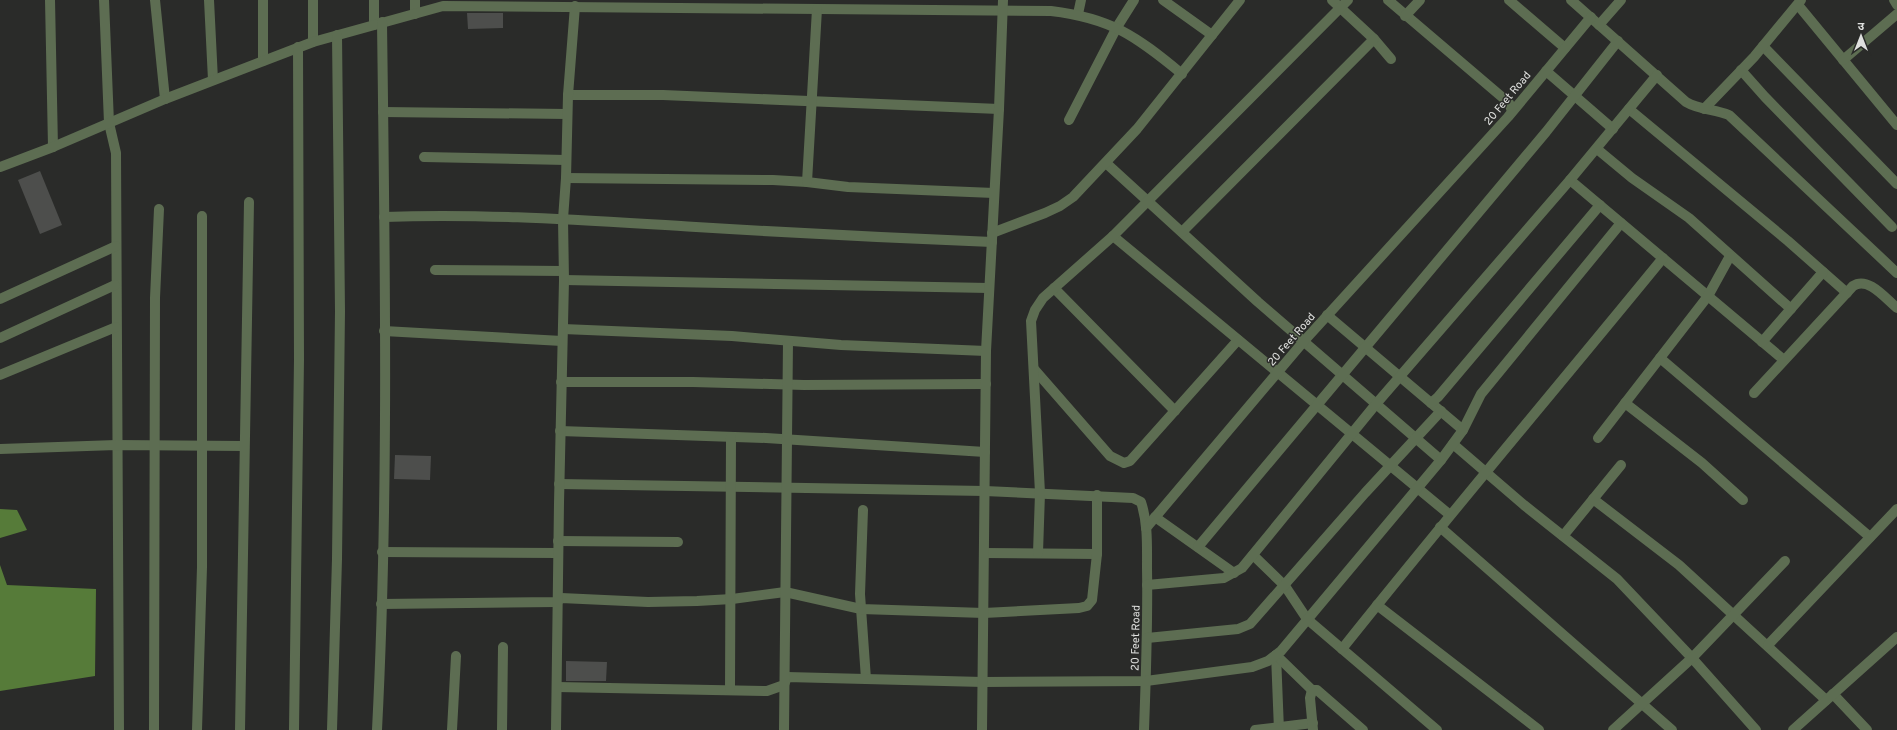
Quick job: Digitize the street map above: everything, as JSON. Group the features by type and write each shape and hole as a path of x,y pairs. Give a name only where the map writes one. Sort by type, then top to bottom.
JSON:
{"street":[{"path":"50,0 53,147"},
{"path":"104,0 108,124 116,153 115,286 119,730"},
{"path":"155,0 165,99"},
{"path":"209,0 213,80"},
{"path":"263,0 263,61"},
{"path":"313,0 313,42"},
{"path":"374,0 378,24 383,112 384,217 382,552 377,730"},
{"path":"415,0 415,14"},
{"path":"982,730 986,351 999,108 1003,0"},
{"path":"1078,14 1081,0"},
{"path":"1069,120 1117,27 1134,0"},
{"path":"1163,0 1212,36"},
{"path":"384,217 446,215 992,238 1060,206 1073,197 1137,129 1240,0"},
{"path":"1332,0 1374,39 1392,59"},
{"path":"1038,553 1040,493 1031,321 1035,310 1043,298 1113,236 1348,0"},
{"path":"1388,0 1509,103 1512,111"},
{"path":"1405,16 1420,0"},
{"path":"1509,0 1565,48"},
{"path":"1571,0 1686,102 1694,107 1729,115 1897,273"},
{"path":"1599,25 1621,0"},
{"path":"1894,0 1897,5"},
{"path":"1704,109 1763,46 1800,2 1843,60 1897,125"},
{"path":"0,167 53,147 165,99 298,47 443,6 493,3 552,3 575,6 633,3 816,9 836,5 1003,12 1051,11 1078,14 1117,27 1149,47 1182,74"},
{"path":"556,730 563,220 566,178 568,95 575,6"},
{"path":"807,182 816,9"},
{"path":"1843,60 1897,14"},
{"name":"20 Feet Road","path":"1144,730 1148,585 1146,528 1304,341 1512,111 1591,18"},
{"path":"332,730 337,559 340,311 337,35"},
{"path":"1182,232 1374,39"},
{"path":"1198,547 1366,348 1618,41"},
{"path":"1763,46 1897,184"},
{"path":"294,730 299,359 298,47"},
{"path":"1741,70 1764,97 1892,227"},
{"path":"1546,71 1613,129"},
{"path":"1148,585 1224,578 1242,568 1376,404 1570,180 1657,75"},
{"path":"568,95 663,95 999,108"},
{"path":"1629,110 1691,160 1847,293"},
{"path":"383,112 567,114"},
{"path":"1597,148 1632,178 1689,218 1791,309"},
{"path":"424,157 566,160"},
{"path":"1106,163 1304,341 1441,460"},
{"path":"566,178 807,182 848,187 994,193"},
{"path":"1570,180 1784,360"},
{"path":"240,730 249,202"},
{"path":"1431,403 1438,397 1600,205"},
{"path":"154,730 155,298 159,209"},
{"path":"197,730 202,567 202,216"},
{"path":"784,685 787,677 983,682 1146,681 1252,667 1276,655 1281,651 1307,618 1441,460 1463,430 1481,394 1621,223"},
{"path":"1113,236 1390,467 1450,515"},
{"path":"0,299 116,246"},
{"path":"1598,438 1708,296 1730,256"},
{"path":"1342,649 1440,527 1663,258"},
{"path":"435,270 563,276 989,288"},
{"path":"1762,342 1823,272"},
{"path":"1754,393 1858,283 1870,285 1897,308"},
{"path":"0,338 115,286"},
{"path":"1054,288 1175,411"},
{"path":"1327,315 1463,430"},
{"path":"0,375 116,327"},
{"path":"562,329 732,336 788,342 986,351"},
{"path":"384,331 562,341"},
{"path":"1034,369 1110,456 1118,462 1124,463 1130,460 1238,340"},
{"path":"784,730 788,342"},
{"path":"1660,358 1870,537"},
{"path":"561,382 986,384"},
{"path":"1625,403 1702,463 1743,500"},
{"path":"1147,638 1238,629 1250,624 1441,411"},
{"path":"560,431 731,437 985,452"},
{"path":"730,690 732,599 731,437"},
{"path":"1453,444 1617,579 1692,658 1756,730"},
{"path":"0,449 116,445 244,446"},
{"path":"1563,536 1621,465"},
{"path":"559,484 985,491 1097,495 1133,498 1141,502 1144,510 1146,528"},
{"path":"381,604 558,602 561,598 648,602 732,599 785,592 861,609 984,613 1079,608 1087,606 1092,600 1097,554 1097,495"},
{"path":"1593,499 1679,565 1768,645 1867,730"},
{"path":"1768,645 1897,509"},
{"path":"863,510 861,609 866,679"},
{"path":"1155,517 1234,573"},
{"path":"1440,527 1672,730"},
{"path":"558,541 678,542"},
{"path":"382,552 558,553"},
{"path":"984,553 1097,554"},
{"path":"1253,555 1285,586 1307,618 1437,730"},
{"path":"1613,730 1692,658 1785,561"},
{"path":"1378,605 1539,730"},
{"path":"1793,730 1897,637"},
{"path":"502,730 503,647"},
{"path":"1276,655 1312,690 1317,690 1363,730"},
{"path":"1276,655 1279,728"},
{"path":"452,730 456,656"},
{"path":"557,687 767,691 784,685"},
{"path":"1255,730 1313,727 1310,698 1312,690"}],"shaded area":[{"path":"0,509 17,510 27,530 0,538"},
{"path":"0,565 7,585 96,589 95,676 0,691"}],"building":[{"path":"467,13 503,13 503,28 468,29"},
{"path":"40,171 62,225 40,234 18,180"},
{"path":"395,455 431,456 430,480 394,479"},
{"path":"566,661 607,662 606,681 566,681"}]}
